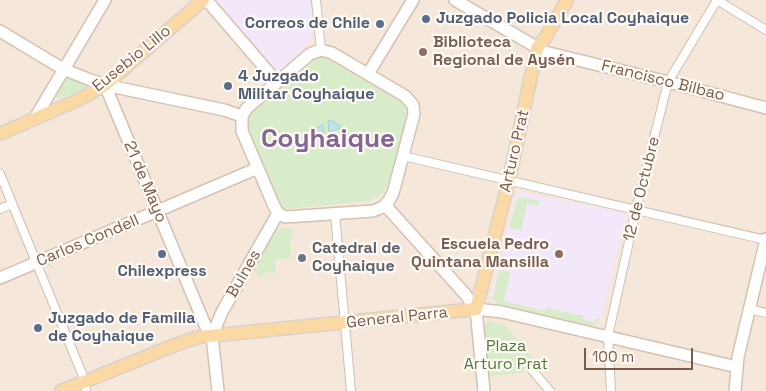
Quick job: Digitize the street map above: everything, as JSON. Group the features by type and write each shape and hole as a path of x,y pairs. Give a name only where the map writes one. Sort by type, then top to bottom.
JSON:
{"main road":[{"name":"Eusebio Lillo","path":"0,134 80,99 105,85 204,0"},
{"name":"Arturo Prat","path":"476,309 509,180 537,48 545,38 566,0"},
{"name":"General Parra","path":"61,391 86,386 186,341 212,336 476,309"}],"street":[{"path":"35,118 105,0"},
{"path":"204,0 210,4 277,82"},
{"path":"316,0 321,50"},
{"path":"368,74 413,0"},
{"name":"Francisco Bilbao","path":"455,0 537,48 556,56 668,82 766,108"},
{"path":"717,0 766,30"},
{"name":"12 de Octubre","path":"612,391 608,336 636,210 668,82 717,0"},
{"path":"0,31 63,68 105,85 224,110 242,116"},
{"path":"321,50 332,53 405,96 413,105 414,114 393,193 385,205 373,211 288,218 278,213 242,131 242,116 247,108 277,82 310,54 321,50"},
{"name":"21 de Mayo","path":"105,85 199,310 212,336 218,391"},
{"path":"403,156 766,239 737,367 735,391"},
{"name":"Carlos Condell","path":"0,278 258,168"},
{"path":"0,174 86,386"},
{"path":"0,209 12,204"},
{"path":"385,205 465,294 476,309 484,391"},
{"name":"Bulnes","path":"212,336 222,312 278,213"},
{"path":"335,214 351,391"},
{"name":"General Parra","path":"476,309 502,312 737,367"},
{"path":"749,309 766,313"},
{"path":"199,310 211,315 222,312"},
{"path":"532,370 550,391"}],"shaded area":[{"path":"0,0 766,0 766,391 0,391"},
{"path":"212,0 310,0 312,40 276,74"},
{"name":"Escuela Pedro Quintana Mansilla","path":"521,192 627,213 600,323 595,325 494,300 492,295 516,195"}],"green space":[{"path":"325,57 401,102 407,111 406,118 388,184 377,198 369,201 284,209 281,206 247,121 251,112 315,59"},
{"path":"66,75 89,85 73,94 54,99 56,91"},
{"path":"521,197 540,201 539,206 527,203 521,231 509,228 517,199"},
{"path":"292,228 293,236 290,237 291,258 275,259 276,274 264,272 263,277 259,276 253,270 277,229"},
{"path":"499,270 510,272 504,301 545,311 546,308 584,316 583,320 594,322 596,318 600,318 599,322 593,326 497,304 493,297"},
{"name":"Plaza Arturo Prat","path":"488,321 503,324 535,360 521,373 489,376 485,332 485,325"}],"water":[{"path":"330,120 342,128 329,132 328,121"},
{"path":"323,125 324,135 313,140 310,134 316,128"}],"place":[{"name":"Juzgado Policia Local Coyhaique","path":"426,19"},
{"name":"Correos de Chile","path":"380,24"},
{"name":"Biblioteca Regional de Aysén","path":"423,52"},
{"name":"4 Juzgado Militar Coyhaique","path":"228,86"},
{"name":"Chilexpress","path":"162,254"},
{"name":"Escuela Pedro Quintana Mansilla","path":"559,254"},
{"name":"Catedral de Coyhaique","path":"302,258"},
{"name":"Juzgado de Familia de Coyhaique","path":"38,328"}],"district":[{"name":"Coyhaique","path":"328,140"}]}
